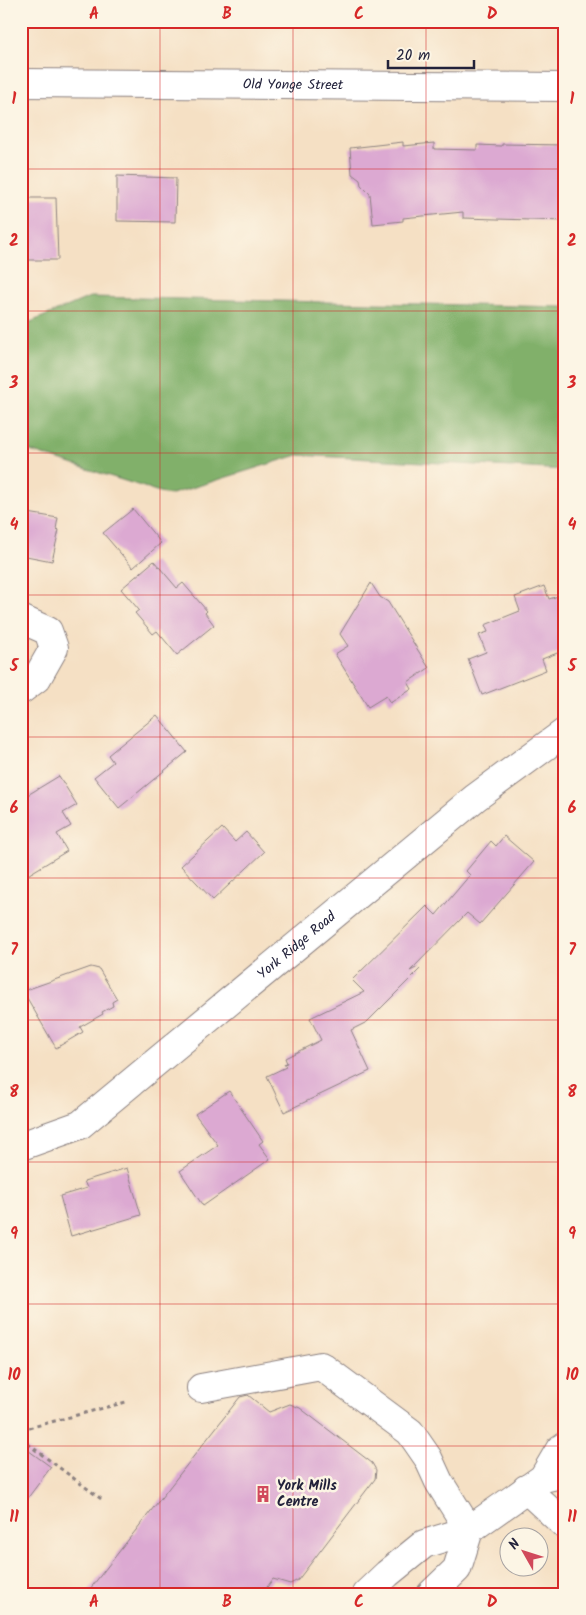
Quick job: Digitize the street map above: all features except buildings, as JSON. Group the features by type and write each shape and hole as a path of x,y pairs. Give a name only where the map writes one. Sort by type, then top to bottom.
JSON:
{"street":[{"name":"Old Yonge Street","path":"21,83 565,87"},
{"path":"21,619 48,631 54,648 37,678 21,690"},
{"name":"York Ridge Road","path":"21,1146 80,1125 475,798 565,732"},
{"path":"201,1388 321,1366 410,1432 428,1458 439,1482 469,1530 457,1569 431,1594"},
{"path":"366,1594 424,1544 469,1530 545,1480 560,1449 565,1446"},
{"path":"545,1480 565,1525"}],"path":[{"path":"21,1430 126,1402"},
{"path":"21,1439 104,1501"}],"green space":[{"path":"90,297 565,307 565,470 298,455 169,495 21,448 21,326"}],"place":[{"name":"York Mills Centre","path":"263,1494"}]}
